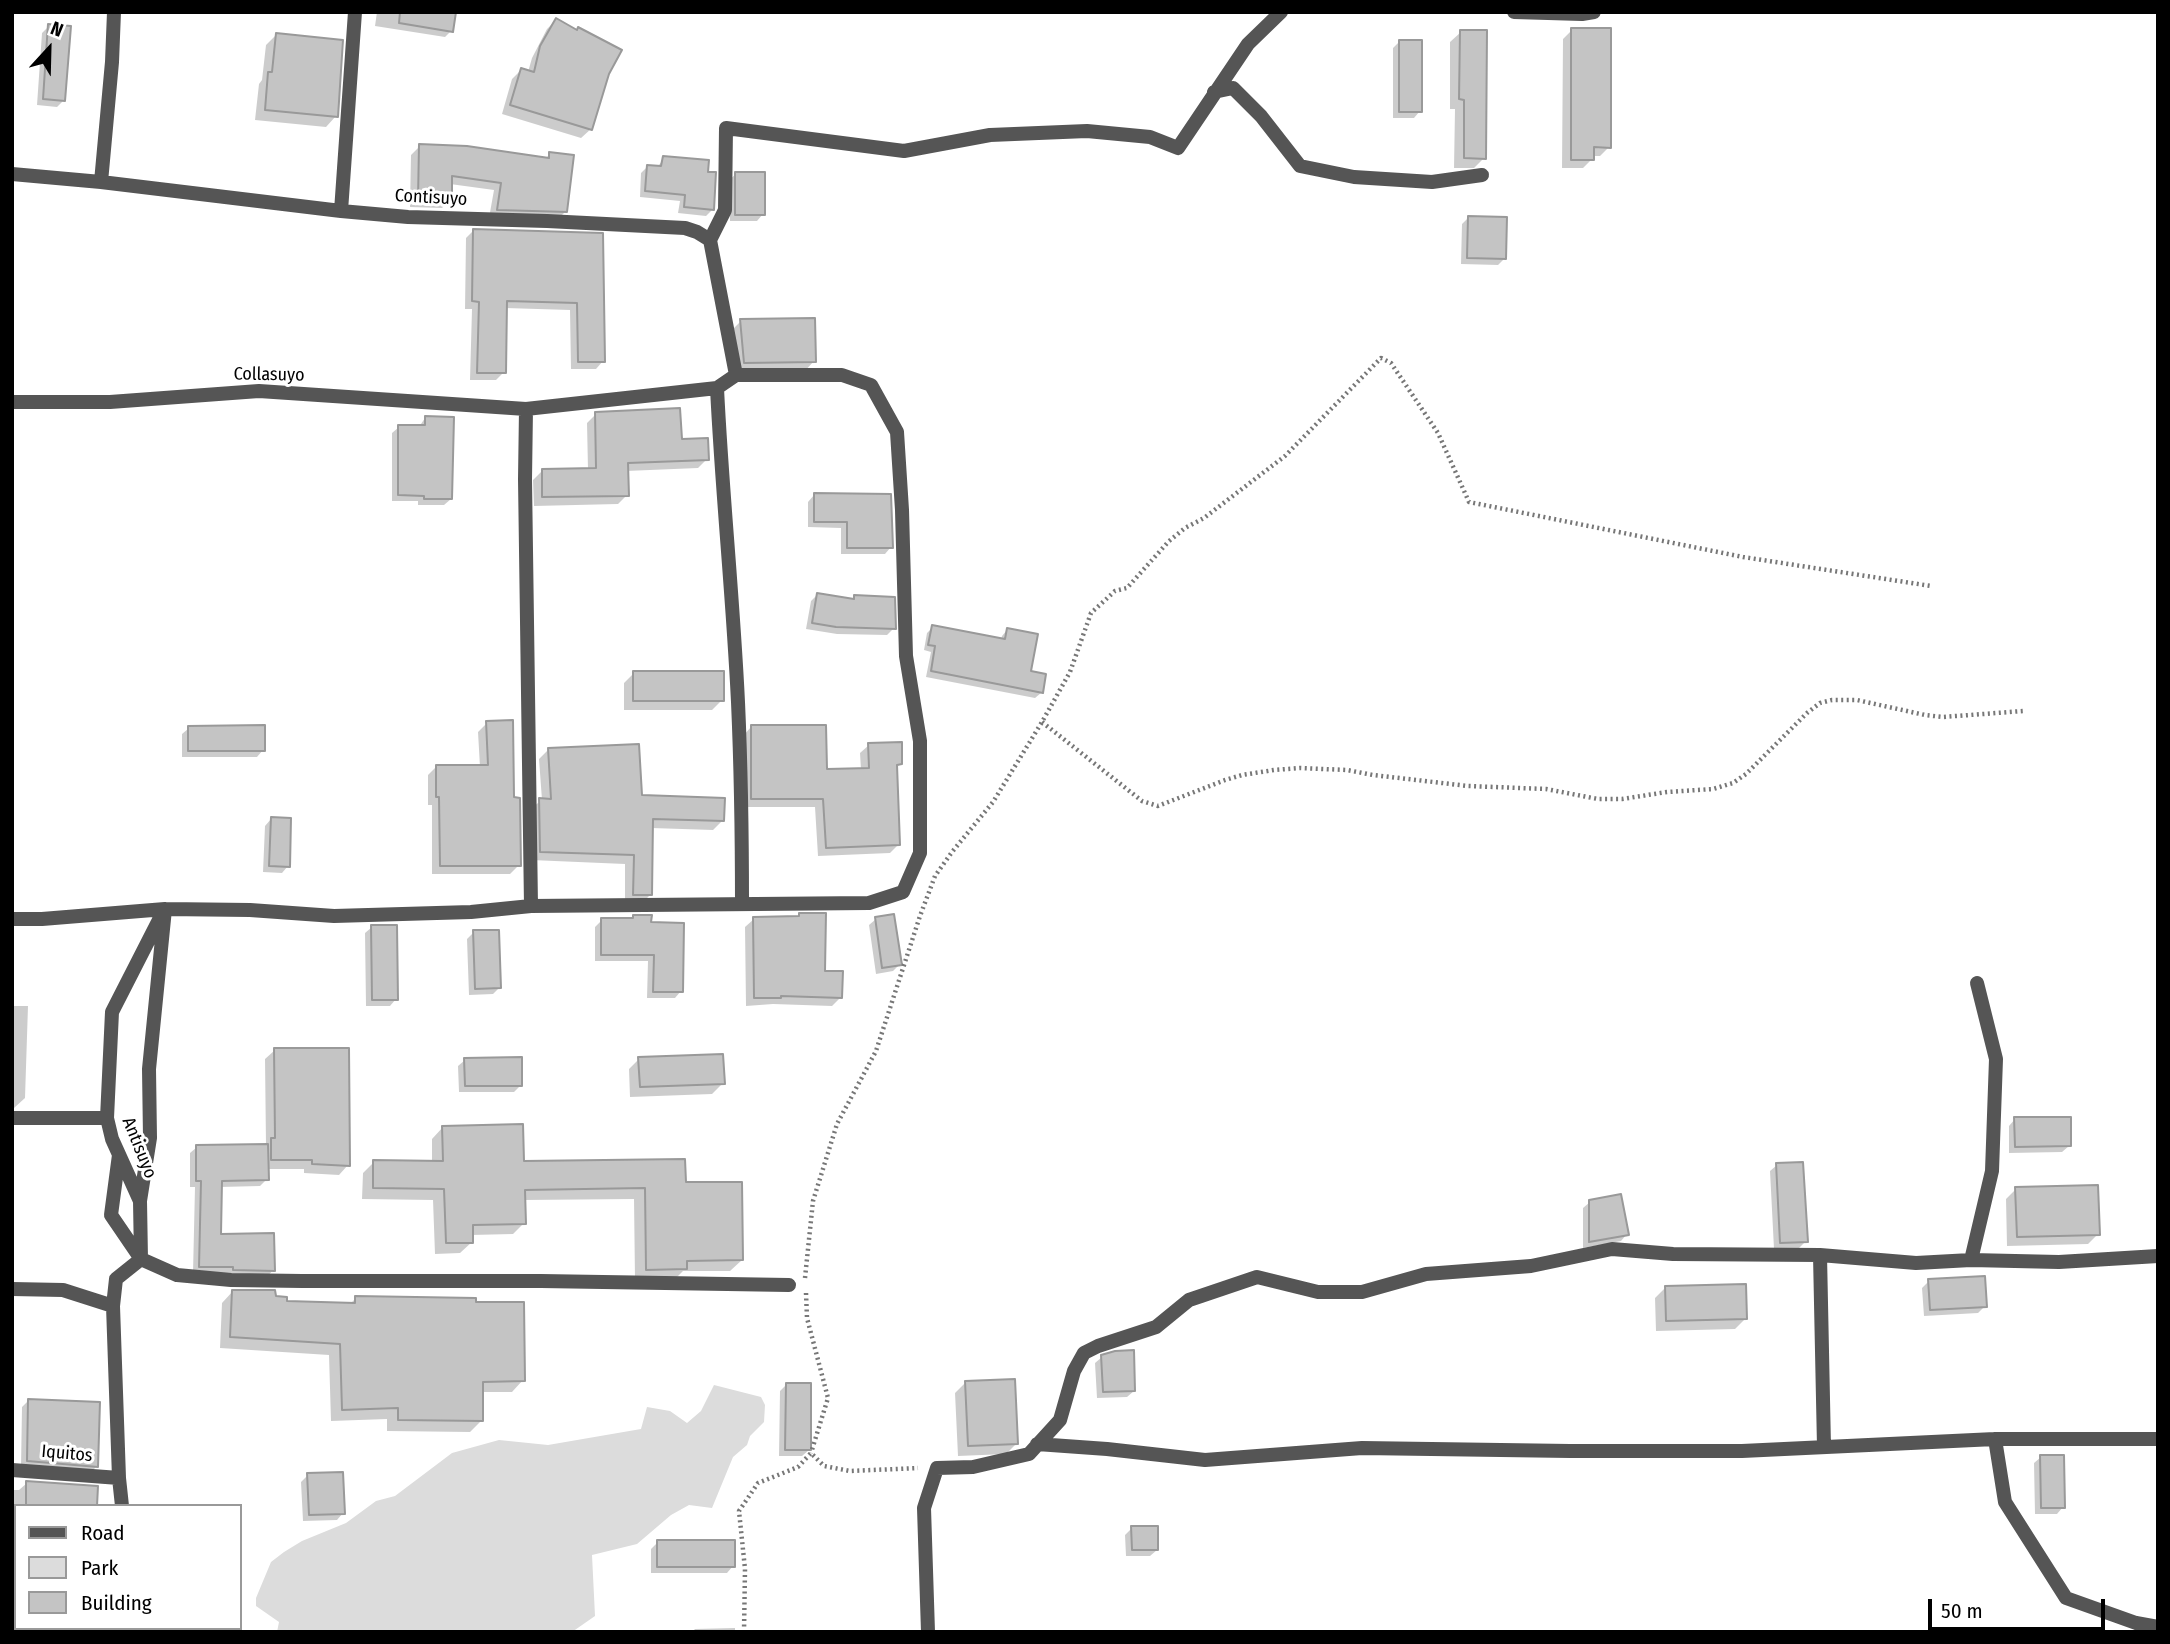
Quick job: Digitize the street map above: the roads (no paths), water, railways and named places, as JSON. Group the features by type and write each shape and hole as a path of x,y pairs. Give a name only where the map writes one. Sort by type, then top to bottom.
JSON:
{"street":[{"path":"101,182 113,62 114,12"},
{"path":"341,211 355,12"},
{"path":"736,375 710,240 726,211 726,128 904,151 990,135 1087,131 1150,137 1178,148 1248,44 1280,12"},
{"path":"1514,12 1594,12"},
{"path":"1214,92 1233,89 1261,116 1300,166 1353,177 1432,181 1482,175"},
{"name":"Contisuyo","path":"12,174 408,217 685,228 710,240"},
{"path":"12,919 165,909 250,910 334,916 471,912 531,906 869,903 903,892 920,853 920,741 906,656 897,432 871,385 842,375 736,375 717,388 738,700 742,904"},
{"name":"Collasuyo","path":"12,402 110,402 259,391 526,409 717,388"},
{"path":"526,409 531,906"},
{"path":"107,1118 112,1012 165,909"},
{"path":"141,1259 140,1201 150,1138 149,1069 165,909"},
{"path":"1971,1260 1992,1171 1996,1059 1978,983"},
{"name":"Antisuyo","path":"12,1118 107,1118 112,1139 140,1201"},
{"path":"120,1155 111,1215 141,1259 177,1275 231,1280 789,1285"},
{"path":"928,1632 924,1508 937,1468 973,1467 1029,1454 1060,1420 1074,1371 1084,1353 1156,1327 1189,1300 1257,1277 1318,1292 1362,1292 1426,1275 1531,1266 1612,1249 1673,1254 1820,1255 1916,1263 1971,1260 2059,1262 2158,1256"},
{"path":"1820,1255 1824,1447"},
{"path":"122,1504 113,1306 116,1279 141,1259"},
{"path":"12,1289 63,1290 113,1306"},
{"path":"1038,1444 1205,1460 1362,1448 1742,1451 1995,1439 2158,1439"},
{"path":"1995,1439 2005,1502 2066,1598 2136,1623 2158,1627"},
{"name":"Iquitos","path":"12,1470 119,1478"}]}
